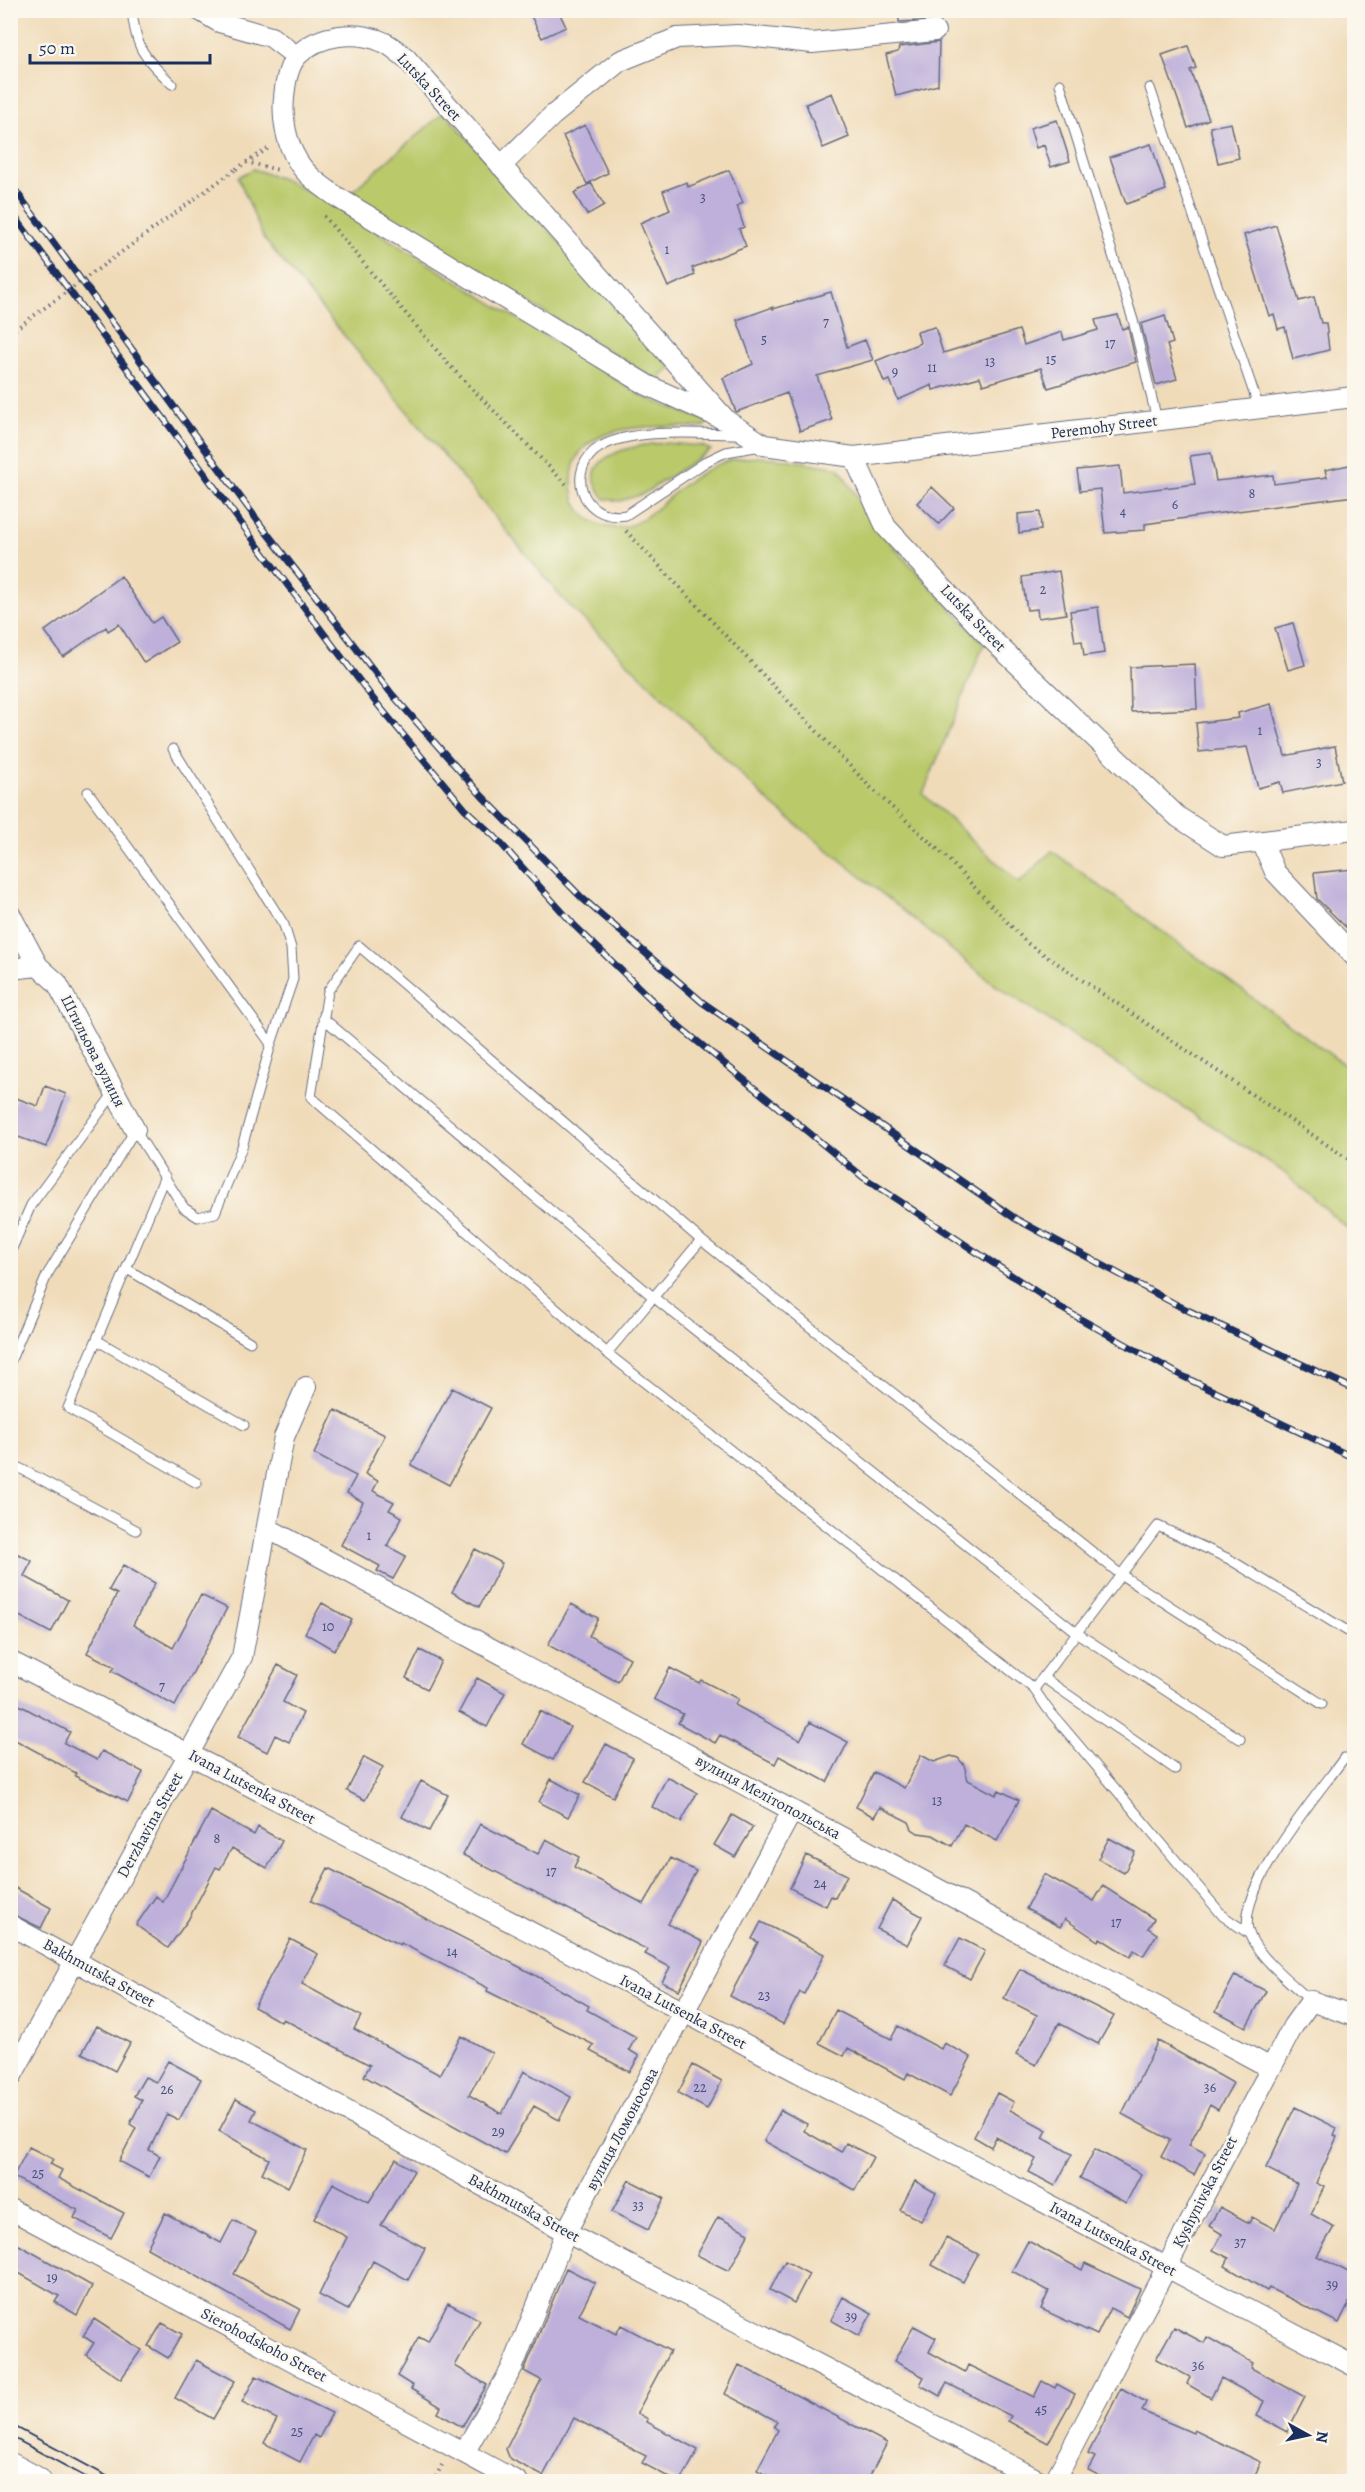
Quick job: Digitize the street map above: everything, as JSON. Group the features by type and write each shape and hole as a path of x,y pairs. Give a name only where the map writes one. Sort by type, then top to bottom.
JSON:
{"main road":[{"path":"10,2468 36,2481"}],"street":[{"path":"199,10 219,22 271,37 296,56"},
{"path":"501,166 552,116 621,61 677,38 738,35 812,43 935,31"},
{"name":"Lutska Street","path":"726,421 646,385 337,197 313,180 302,166 287,136 283,110 286,82 296,56 315,43 336,36 359,36 384,42 406,58 726,421 764,446 854,457 886,526 987,635 1178,817 1223,846 1262,842"},
{"name":"Peremohy Street","path":"854,457 1354,397"},
{"path":"1354,830 1262,842 1275,872 1354,956"},
{"name":"Штильова вулиця","path":"10,915 38,966 57,983 135,1130"},
{"path":"10,969 38,966"},
{"name":"Derzhavina Street","path":"10,2079 242,1658 284,1437 306,1387"},
{"name":"вулиця Мелітопольська","path":"267,1528 1269,2067"},
{"name":"Ivana Lutsenka Street","path":"10,1661 684,2012 1354,2367"},
{"name":"вулиця Ломоносова","path":"464,2453 513,2366 566,2232 792,1811"},
{"name":"Bakhmutska Street","path":"10,1925 566,2232 1042,2481"},
{"path":"1311,2001 1354,2016"},
{"name":"Kyshynivska Street","path":"1054,2481 1269,2067 1311,2001"},
{"name":"Sierohodskoho Street","path":"10,2209 518,2481"}],"lane":[{"path":"132,10 135,38 147,60 172,84"},
{"path":"1060,84 1133,320 1157,420"},
{"path":"1150,88 1259,408"},
{"path":"743,434 645,436 612,441 598,448 588,458 582,472 585,498 593,509 614,517 626,515 707,461 726,452 764,446"},
{"path":"10,1362 47,1275 135,1130 184,1208 198,1217 215,1213 243,1147 271,1044 293,979 291,948 284,925 173,749"},
{"path":"88,792 271,1044"},
{"path":"1311,2001 1272,1965 1248,1933 1223,1916 1047,1708 1034,1689 607,1353 311,1097 328,991 359,946 701,1240 1120,1574 1323,1704"},
{"path":"323,1018 652,1296 1077,1633 1240,1739"},
{"path":"10,1253 31,1205 114,1093"},
{"path":"165,1176 98,1341 68,1408 197,1483"},
{"path":"607,1353 652,1296 701,1240"},
{"path":"127,1269 250,1342"},
{"path":"98,1341 244,1425"},
{"path":"10,1463 135,1530"},
{"path":"1034,1689 1158,1526 1229,1559 1354,1635"},
{"path":"1044,1677 1175,1769"},
{"path":"1248,1933 1249,1901 1260,1874 1344,1758 1354,1759"}],"path":[{"path":"10,333 236,169 287,136"},
{"path":"246,162 284,172"},
{"path":"320,210 449,365 561,481 585,498"},
{"path":"614,517 870,787 946,858 1027,943 1354,1163"}],"green space":[{"path":"444,112 672,368 657,380 349,194"},
{"path":"253,169 286,180 327,201 644,397 709,422 703,427 664,426 620,430 601,436 585,446 575,462 572,490 578,507 596,523 609,527 633,524 654,511 694,478 714,466 735,459 773,458 839,468 878,530 984,644 923,794 1019,883 1052,851 1354,1072 1354,1234 1282,1171 995,985 770,803 563,599 264,239 238,177"},
{"path":"665,443 702,446 711,450 643,494 620,501 605,499 596,485 595,473 600,463 623,450"}],"building":[{"path":"528,10 558,10 566,27 542,38"},
{"path":"899,10 939,10 939,20 899,22"},
{"path":"939,42 938,85 896,96 886,55 898,52 899,47"},
{"path":"1188,46 1196,68 1190,70 1209,119 1188,128 1162,55"},
{"path":"832,93 849,137 823,148 806,104"},
{"path":"1057,120 1070,161 1051,167 1044,145 1036,148 1030,128"},
{"path":"1231,123 1239,158 1218,163 1210,127"},
{"path":"585,125 608,173 587,184 563,136"},
{"path":"1151,144 1166,190 1126,204 1110,157"},
{"path":"729,170 743,203 737,206 744,227 739,229 746,246 692,268 695,275 668,287 640,223 670,210 663,191 687,182 688,187"},
{"path":"591,183 604,205 587,215 574,193"},
{"path":"1276,225 1299,301 1314,297 1321,323 1326,323 1329,350 1293,359 1285,327 1278,329 1274,314 1269,316 1244,235"},
{"path":"831,292 847,347 865,340 873,360 817,376 832,420 800,431 787,393 736,412 723,378 753,364 737,320 773,307 773,309"},
{"path":"1118,315 1122,329 1128,327 1136,362 1048,388 1041,368 983,385 980,377 933,390 932,385 898,400 890,380 884,382 876,361 920,343 917,332 935,327 943,353 1019,330 1024,345 1062,332 1064,340 1098,330 1095,320"},
{"path":"1165,316 1173,343 1167,345 1177,379 1156,385 1141,324"},
{"path":"1211,453 1216,481 1273,475 1274,484 1327,477 1325,470 1354,464 1354,496 1145,524 1145,530 1105,533 1100,489 1080,491 1077,470 1120,466 1123,493 1195,484 1190,456"},
{"path":"932,487 954,508 939,524 917,503"},
{"path":"1040,512 1041,530 1019,533 1018,514"},
{"path":"1059,571 1066,614 1038,618 1037,609 1027,610 1022,577"},
{"path":"121,576 152,623 161,617 177,642 144,663 119,624 108,631 106,627 63,657 45,631"},
{"path":"1098,607 1104,653 1084,656 1082,641 1075,642 1070,611"},
{"path":"1293,623 1305,665 1288,670 1275,628"},
{"path":"1195,664 1197,709 1131,712 1130,667"},
{"path":"1271,704 1285,756 1335,746 1342,781 1283,793 1280,782 1258,788 1247,747 1199,752 1196,723 1239,718 1238,713"},
{"path":"1354,869 1354,935 1317,899 1314,873"},
{"path":"45,1086 66,1094 46,1147 10,1134 10,1114 16,1098 38,1106"},
{"path":"452,1388 491,1408 449,1485 411,1465"},
{"path":"335,1410 385,1435 365,1474 378,1481 373,1491 394,1502 389,1510 402,1517 387,1546 406,1556 393,1579 377,1571 380,1566 341,1545 363,1502 347,1493 356,1476 314,1454"},
{"path":"475,1549 502,1563 479,1607 452,1592"},
{"path":"10,1550 32,1561 24,1576 68,1600 51,1633 10,1611"},
{"path":"123,1565 155,1583 133,1625 173,1648 201,1595 227,1608 175,1706 112,1671 115,1667 87,1653 117,1594 109,1590"},
{"path":"322,1603 352,1620 334,1650 305,1633"},
{"path":"571,1604 598,1618 589,1636 630,1658 618,1682 548,1645"},
{"path":"420,1650 441,1661 427,1689 406,1678"},
{"path":"278,1665 297,1675 283,1702 303,1713 289,1742 275,1735 267,1752 238,1737"},
{"path":"670,1668 699,1683 701,1680 738,1699 735,1705 800,1740 810,1722 848,1742 827,1782 779,1756 775,1764 720,1735 715,1743 678,1723 683,1714 654,1699"},
{"path":"477,1678 505,1693 487,1727 459,1712"},
{"path":"10,1700 70,1732 64,1743 97,1760 102,1751 143,1772 128,1802 75,1776 76,1773 10,1737"},
{"path":"540,1711 570,1727 553,1760 523,1744"},
{"path":"606,1744 633,1758 613,1797 585,1782"},
{"path":"921,1755 934,1762 951,1756 958,1758 964,1765 968,1780 996,1795 999,1790 1019,1800 997,1841 964,1824 952,1846 933,1835 918,1833 912,1829 909,1822 880,1807 874,1817 856,1807 874,1772 904,1788"},
{"path":"364,1757 383,1767 365,1800 347,1791"},
{"path":"667,1777 697,1793 681,1822 652,1807"},
{"path":"551,1779 580,1795 568,1817 539,1802"},
{"path":"421,1781 448,1795 429,1831 402,1817"},
{"path":"211,1811 254,1835 258,1827 282,1841 267,1868 232,1848 220,1869 216,1867 188,1920 168,1948 136,1925 156,1896 163,1902"},
{"path":"732,1815 753,1827 735,1857 714,1845"},
{"path":"480,1824 538,1854 546,1839 579,1857 574,1867 644,1904 671,1858 696,1871 668,1924 703,1942 679,1990 662,1982 670,1967 645,1954 648,1950 463,1855"},
{"path":"1109,1838 1135,1852 1124,1873 1098,1859"},
{"path":"806,1855 847,1875 835,1898 831,1896 826,1906 790,1888"},
{"path":"328,1868 533,1974 589,2006 587,2010 636,2037 629,2050 639,2056 630,2072 590,2051 594,2045 487,1991 488,1988 401,1943 400,1945 311,1901"},
{"path":"1044,1874 1094,1901 1103,1886 1154,1919 1148,1928 1157,1934 1143,1956 1134,1950 1130,1957 1100,1938 1098,1941 1065,1919 1060,1927 1026,1909"},
{"path":"10,1885 51,1908 41,1928 10,1913"},
{"path":"892,1900 922,1916 907,1945 877,1929"},
{"path":"761,1922 824,1954 804,1994 800,1992 783,2024 730,1996 758,1942 752,1939"},
{"path":"960,1938 985,1951 970,1979 945,1966"},
{"path":"290,1939 318,1954 302,1984 361,2016 354,2029 440,2075 461,2036 492,2053 469,2095 502,2114 524,2071 571,2097 559,2120 534,2106 505,2154 364,2076 370,2065 283,2019 281,2022 254,2007"},
{"path":"1020,1969 1114,2016 1098,2044 1059,2023 1036,2065 1016,2055 1037,2015 1004,1998"},
{"path":"1235,1975 1266,1991 1246,2027 1216,2011"},
{"path":"836,2010 891,2039 898,2026 941,2049 944,2043 971,2057 950,2096 908,2073 905,2079 848,2048 844,2056 819,2043"},
{"path":"97,2026 130,2043 115,2071 82,2053"},
{"path":"1158,2041 1233,2083 1218,2110 1210,2105 1189,2145 1205,2153 1194,2175 1161,2157 1170,2140 1122,2114"},
{"path":"168,2061 201,2079 179,2120 167,2114 149,2150 160,2156 149,2177 119,2161 136,2128 130,2124 142,2100 134,2096 145,2077 156,2082"},
{"path":"693,2065 722,2081 707,2109 678,2093"},
{"path":"997,2093 1014,2102 1010,2110 1047,2130 1043,2138 1072,2154 1055,2186 1029,2172 1036,2159 996,2137 991,2147 974,2137"},
{"path":"236,2099 256,2110 251,2120 307,2150 288,2187 262,2173 269,2159 219,2131"},
{"path":"1295,2107 1337,2128 1334,2135 1337,2137 1316,2183 1324,2187 1311,2214 1334,2227 1317,2256 1354,2275 1354,2292 1339,2323 1269,2288 1267,2291 1225,2266 1229,2258 1213,2250 1222,2234 1209,2226 1220,2207 1249,2223 1252,2217 1275,2229 1297,2184 1266,2168"},
{"path":"781,2110 807,2124 804,2131 841,2152 846,2143 873,2157 855,2190 764,2141"},
{"path":"29,2147 53,2159 50,2164 62,2170 58,2178 124,2213 111,2238 74,2218 78,2210 13,2177"},
{"path":"1095,2149 1141,2174 1126,2203 1080,2178"},
{"path":"396,2159 414,2171 381,2225 425,2248 408,2280 373,2261 348,2310 319,2295 347,2237 314,2219 333,2183 369,2202"},
{"path":"629,2180 664,2198 648,2230 612,2212"},
{"path":"915,2181 936,2193 921,2221 900,2210"},
{"path":"165,2213 221,2243 233,2220 256,2232 234,2274 300,2309 290,2329 147,2248"},
{"path":"718,2217 749,2233 729,2271 697,2255"},
{"path":"946,2238 978,2254 963,2282 932,2265"},
{"path":"10,2240 92,2286 77,2315 55,2302 59,2296 10,2268"},
{"path":"1028,2241 1082,2270 1085,2263 1140,2289 1127,2317 1110,2308 1097,2335 1041,2309 1049,2291 1012,2271"},
{"path":"785,2261 809,2274 794,2303 770,2290"},
{"path":"566,2268 595,2283 579,2315 616,2334 621,2325 670,2351 637,2413 648,2419 647,2422 698,2450 681,2481 676,2481 642,2463 646,2456 574,2418 543,2476 510,2459 506,2449 541,2380 524,2371"},
{"path":"843,2297 872,2313 859,2336 831,2320"},
{"path":"448,2303 480,2320 455,2366 487,2385 462,2427 438,2413 441,2407 411,2389 413,2386 397,2376 419,2337 428,2342"},
{"path":"94,2319 141,2350 121,2379 86,2355 94,2343 83,2336"},
{"path":"162,2323 182,2334 168,2358 148,2346"},
{"path":"914,2326 936,2338 929,2352 965,2372 968,2365 1034,2397 1042,2381 1055,2388 1057,2384 1075,2394 1048,2443 1008,2421 1011,2416 947,2383 940,2396 920,2385 924,2377 894,2361"},
{"path":"1174,2327 1204,2343 1207,2337 1253,2363 1251,2368 1305,2397 1287,2432 1257,2416 1264,2401 1221,2378 1211,2398 1187,2384 1190,2377 1156,2359"},
{"path":"196,2360 235,2381 213,2419 175,2398"},
{"path":"739,2365 887,2443 867,2481 779,2481 757,2470 778,2430 774,2427 777,2421 725,2394"},
{"path":"256,2376 332,2413 319,2438 314,2435 300,2462 264,2443 277,2419 242,2402"},
{"path":"1121,2388 1146,2402 1142,2411 1193,2433 1194,2430 1261,2462 1252,2481 1110,2481 1088,2470 1095,2457 1088,2454"}],"tram line":[{"path":"10,2424 118,2482"},
{"path":"10,2436 95,2482"}],"railway":[{"path":"10,183 263,528 391,693 482,796 582,898 702,1002 1016,1219 1179,1306 1354,1389"},
{"path":"10,210 374,700 465,809 495,837 575,926 681,1028 863,1177 1061,1308 1182,1376 1354,1458"}]}
